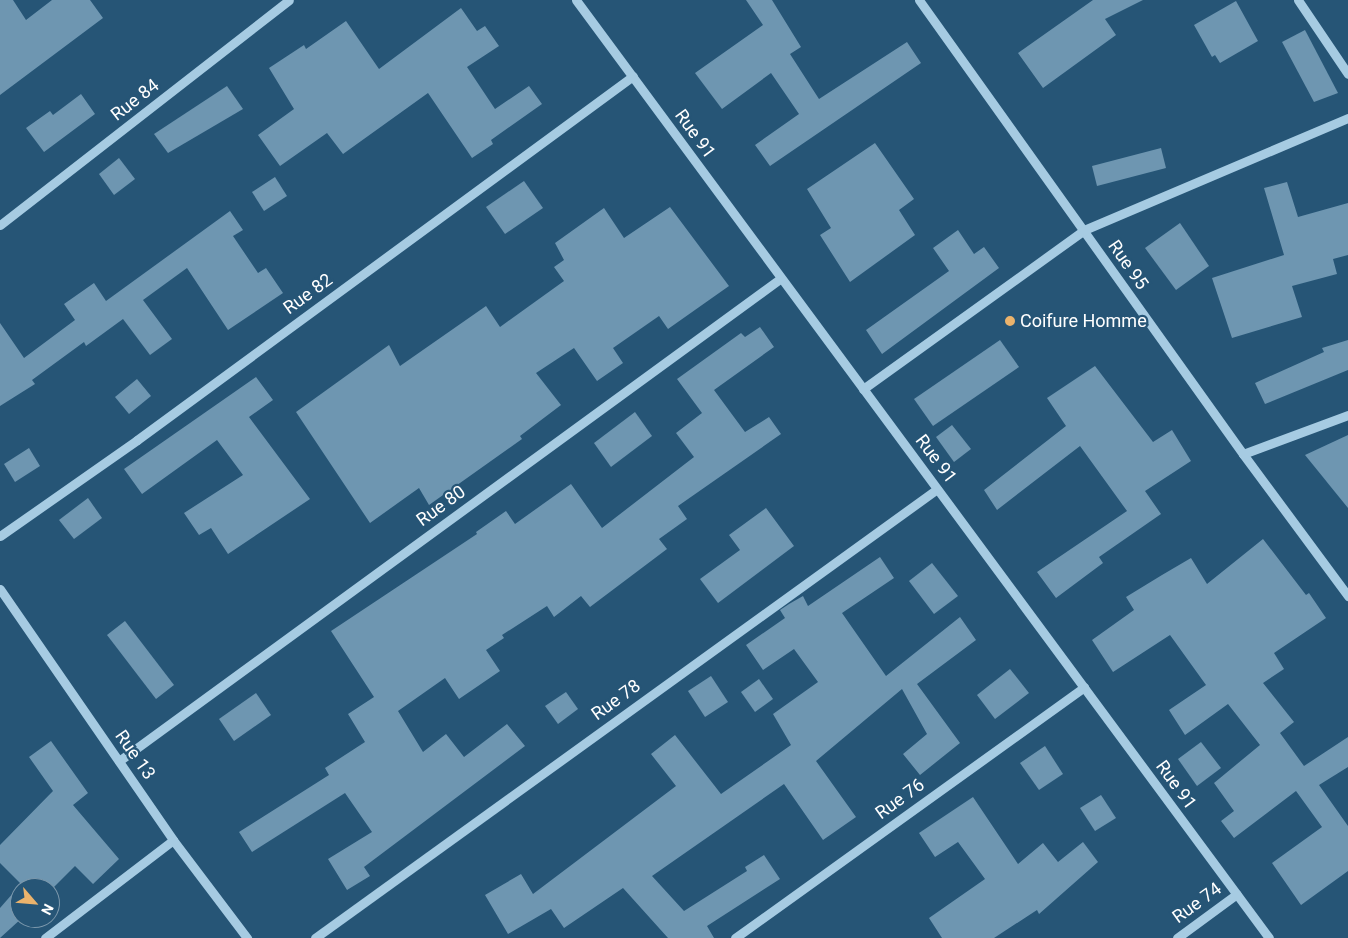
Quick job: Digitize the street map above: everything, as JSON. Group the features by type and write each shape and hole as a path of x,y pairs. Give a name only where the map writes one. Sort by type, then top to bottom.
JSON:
{"street":[{"name":"Rue 84","path":"0,225 289,0"},
{"name":"Rue 91","path":"576,0 1269,938"},
{"name":"Rue 95","path":"919,0 1242,454 1348,596"},
{"path":"1298,0 1348,73"},
{"name":"Rue 82","path":"0,536 137,440 632,76"},
{"path":"863,389 1084,230 1348,118"},
{"name":"Rue 80","path":"120,761 781,278"},
{"path":"1242,454 1348,416"},
{"name":"Rue 78","path":"315,938 937,489"},
{"name":"Rue 13","path":"0,589 173,840 247,938"},
{"name":"Rue 76","path":"735,938 1084,687"},
{"path":"45,938 173,840"},
{"name":"Rue 74","path":"1177,938 1237,894"}],"building":[{"path":"0,0 13,0 26,20 52,0 90,0 103,18 0,95"},
{"path":"746,0 772,0 801,47 790,54 819,99 907,42 921,63 770,166 755,145 799,114 771,73 722,109 695,73 763,25"},
{"path":"1093,0 1143,0 1105,19 1116,35 1043,88 1018,53"},
{"path":"1236,1 1258,41 1220,63 1215,55 1212,57 1194,25"},
{"path":"461,8 477,31 485,26 499,46 467,67 495,109 529,86 542,104 491,140 493,144 472,158 428,93 343,154 327,133 280,166 258,135 294,109 269,68 304,45 306,49 346,21 379,69"},
{"path":"1305,30 1338,93 1314,102 1282,42"},
{"path":"227,86 243,109 168,153 154,134"},
{"path":"81,94 95,114 44,152 26,128 50,111 53,115"},
{"path":"875,143 914,199 899,210 915,235 850,282 820,235 831,228 807,189"},
{"path":"1161,148 1166,168 1097,186 1092,166"},
{"path":"119,158 135,179 114,195 99,174"},
{"path":"275,177 287,196 264,211 252,192"},
{"path":"524,181 543,208 505,234 486,207"},
{"path":"1287,182 1298,217 1348,203 1348,255 1333,259 1337,274 1292,286 1302,317 1232,338 1212,278 1284,255 1264,188"},
{"path":"670,207 729,286 668,329 659,316 613,348 623,363 597,381 574,348 536,373 561,405 520,436 522,439 429,505 419,488 370,523 296,412 389,345 400,366 486,306 500,327 564,281 554,267 564,260 555,243 604,208 624,238"},
{"path":"230,211 243,230 233,236 258,273 266,268 283,293 228,330 187,268 143,300 172,339 150,355 123,319 86,346 84,342 32,380 35,384 0,406 0,323 24,358 75,320 64,304 94,283 106,301"},
{"path":"1180,223 1209,266 1176,290 1145,248"},
{"path":"958,230 974,254 984,247 999,268 882,354 866,330 949,271 933,248"},
{"path":"760,327 774,347 714,390 745,432 769,417 781,434 678,506 687,519 659,539 667,549 590,607 581,596 554,617 547,606 502,635 504,638 486,650 500,671 459,699 445,678 398,711 423,752 446,734 464,757 507,724 525,746 364,867 370,876 347,890 328,859 372,832 345,793 252,852 239,832 329,775 325,768 365,742 348,714 374,697 331,631 477,534 476,532 506,511 515,524 571,484 602,528 694,457 676,433 702,413 677,379 741,333 745,337"},
{"path":"1000,340 1019,367 933,426 914,399"},
{"path":"1348,340 1348,370 1265,404 1255,383 1324,352 1322,348"},
{"path":"1095,366 1153,442 1172,430 1191,461 1145,491 1161,514 1099,557 1103,563 1056,598 1037,572 1127,511 1080,446 997,510 984,490 1066,426 1047,398"},
{"path":"256,377 273,400 249,417 310,499 228,554 211,528 199,535 184,513 243,475 217,440 142,494 124,469"},
{"path":"137,379 151,396 129,414 115,397"},
{"path":"635,412 652,436 611,467 594,443"},
{"path":"952,425 971,449 954,462 936,437"},
{"path":"1348,435 1348,508 1305,455"},
{"path":"29,448 40,466 15,482 4,464"},
{"path":"88,498 102,518 74,539 59,520"},
{"path":"766,508 794,546 718,603 700,579 740,550 729,535"},
{"path":"1263,539 1306,595 1309,593 1326,618 1274,653 1284,669 1263,683 1294,722 1280,733 1304,766 1348,737 1348,767 1319,785 1348,826 1348,871 1301,905 1272,863 1322,827 1296,791 1234,838 1221,821 1234,811 1214,783 1260,745 1228,704 1185,735 1169,710 1206,685 1170,635 1113,672 1092,640 1134,610 1126,597 1162,575 1191,558 1207,584"},
{"path":"880,557 894,578 842,613 886,676 960,617 976,640 917,684 960,743 920,775 903,754 927,734 902,689 816,761 856,817 823,840 784,784 652,876 684,911 747,871 745,867 764,855 780,879 707,926 714,938 668,938 623,888 564,928 551,909 508,934 485,895 521,874 533,894 676,786 651,754 675,735 721,794 791,745 773,714 818,682 794,649 763,670 746,645 785,618 780,610 789,604 803,596 808,606"},
{"path":"932,563 958,596 934,614 909,581"},
{"path":"125,621 174,685 156,699 107,635"},
{"path":"1010,669 1029,693 995,719 977,695"},
{"path":"711,676 728,702 705,717 688,691"},
{"path":"759,679 773,699 755,712 741,692"},
{"path":"566,692 578,709 558,724 545,706"},
{"path":"256,693 271,715 234,741 219,719"},
{"path":"51,741 88,793 73,805 119,859 93,884 75,866 60,881 60,878 15,878 0,863 0,845 53,791 29,757"},
{"path":"1201,742 1221,768 1197,786 1178,759"},
{"path":"1045,746 1063,774 1039,790 1020,763"},
{"path":"1101,795 1116,818 1095,831 1080,808"},
{"path":"973,797 1018,864 1043,843 1058,862 1083,842 1098,862 1039,914 1037,910 994,938 942,938 929,918 985,879 958,842 935,857 919,833"},
{"path":"10,897 11,928 0,938 0,908"}],"place":[{"name":"Coifure Homme","path":"1010,321"}]}
